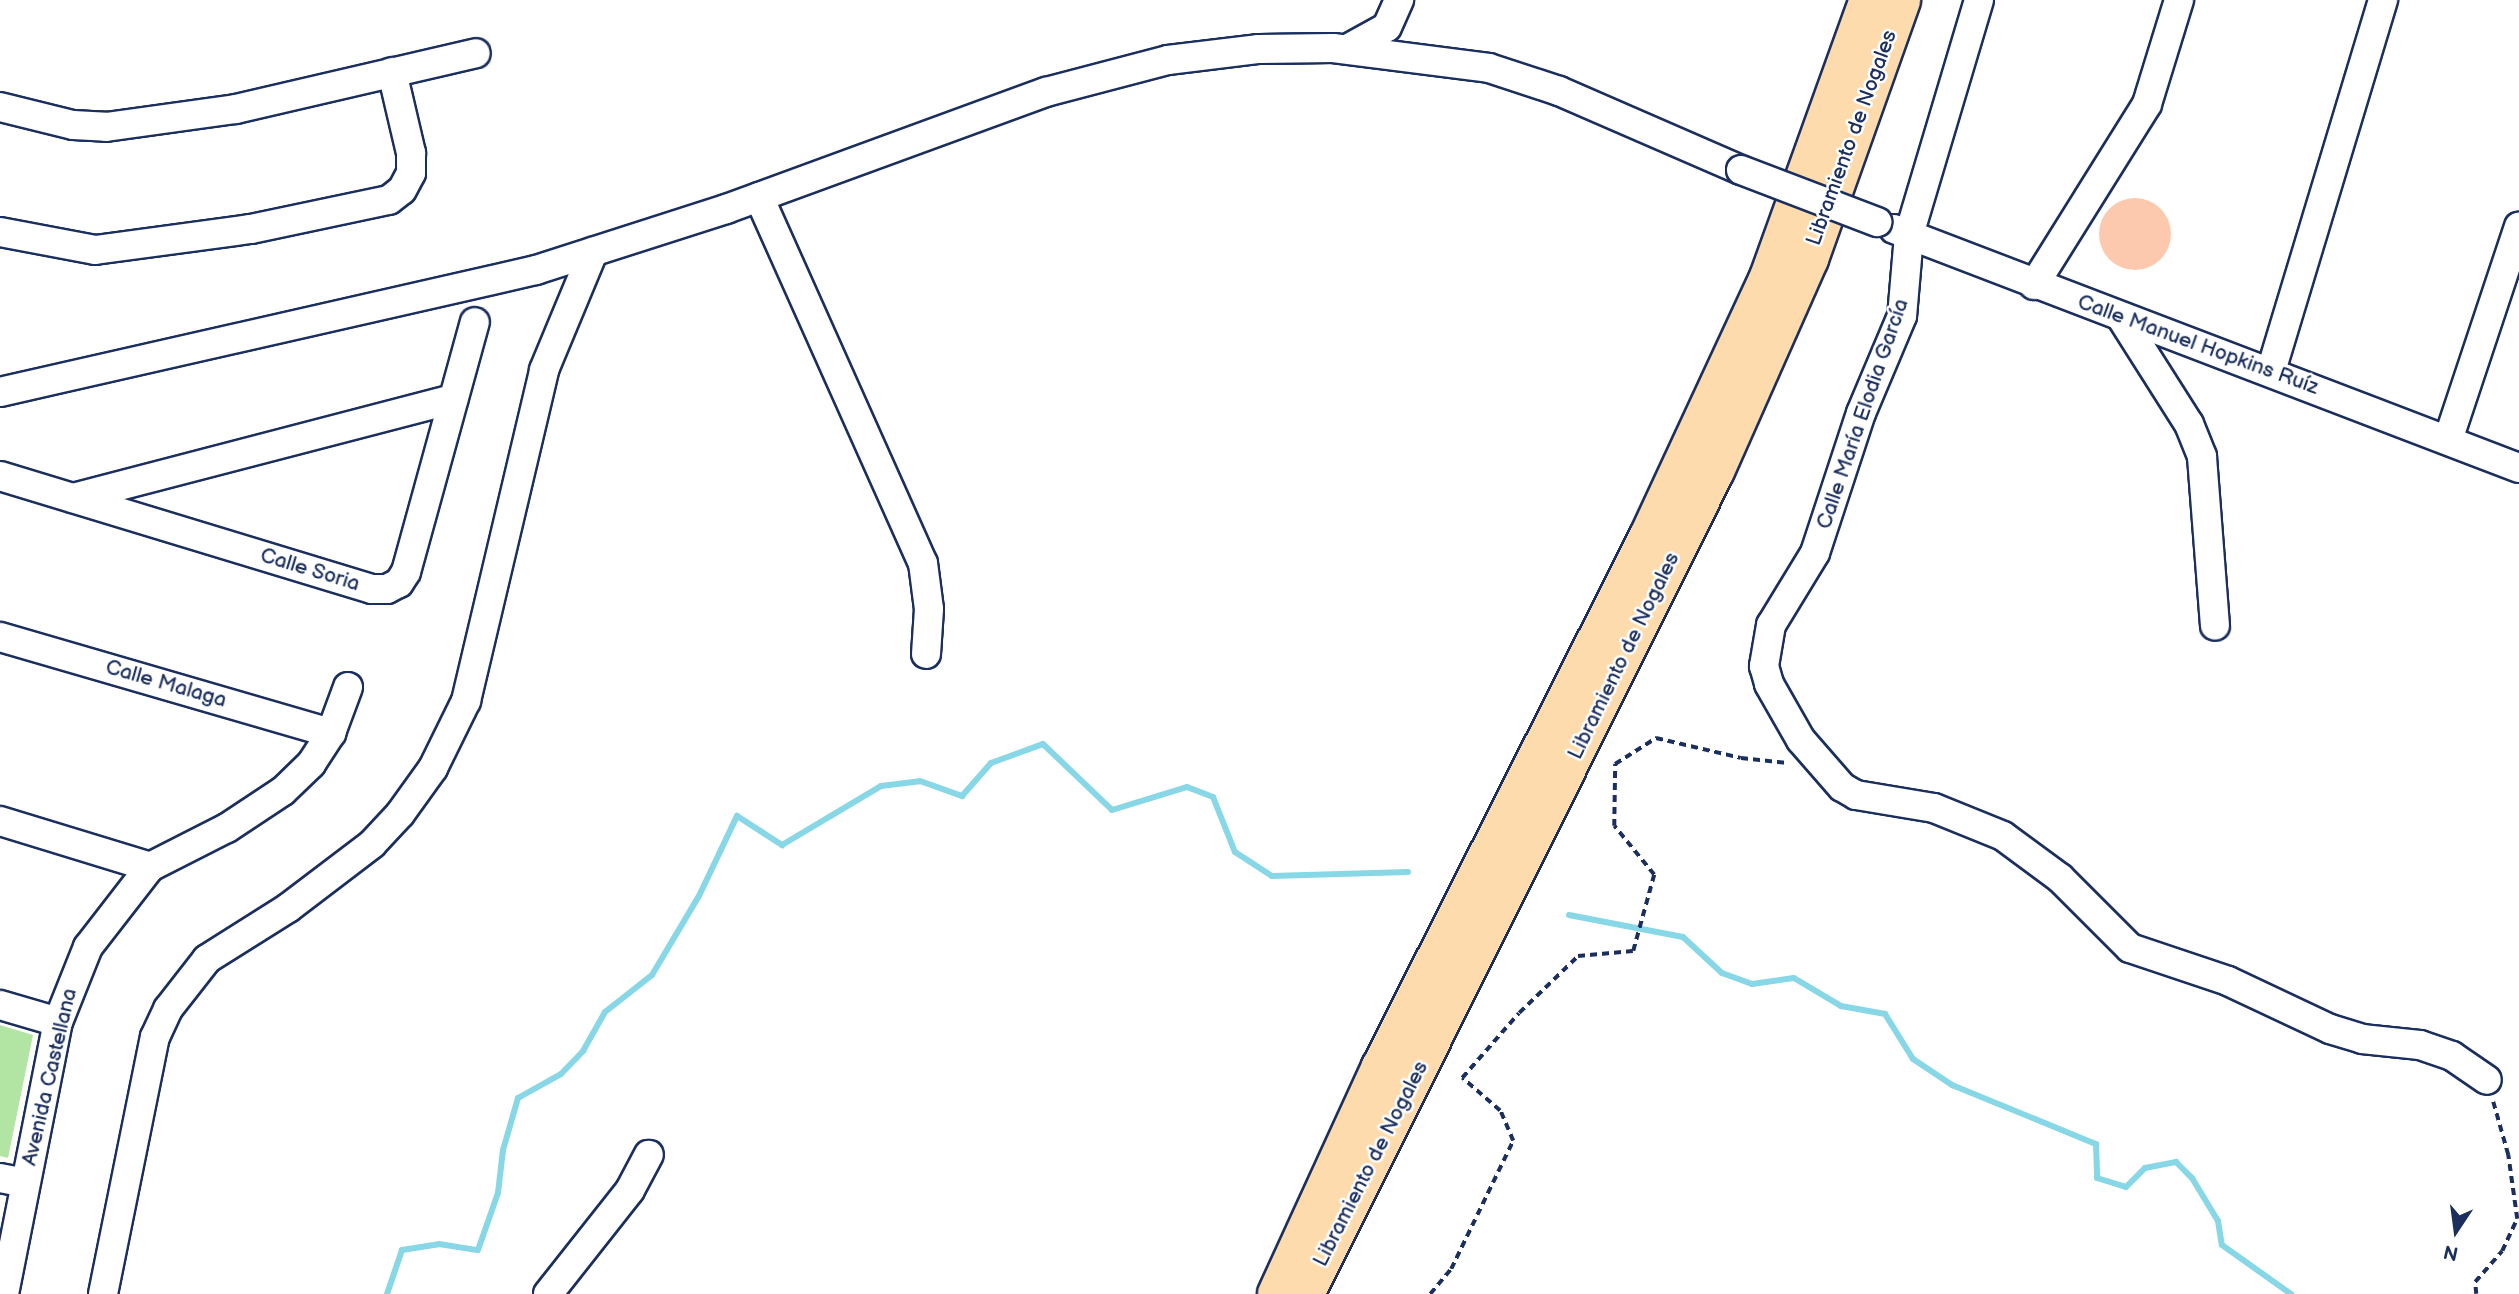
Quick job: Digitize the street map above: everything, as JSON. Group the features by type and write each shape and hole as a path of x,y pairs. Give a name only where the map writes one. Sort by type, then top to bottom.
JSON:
{"highway":[{"name":"Libramiento de Nogales","path":"1277,1294 1381,1067 1648,538 1768,280 1869,0"},
{"name":"Libramiento de Nogales","path":"1305,1294 1714,471 1809,259 1901,0"},
{"path":"1257,1294 1381,1067"},
{"path":"1267,1294 1381,1067"}],"street":[{"path":"1349,48 1387,27 1399,0"},
{"name":"Calle María Elodia García","path":"1979,0 1909,235 1902,316 1861,413 1815,553 1771,625 1765,644 1769,684 1822,766 1856,795 1934,808 2003,836 2060,878 2130,948 2154,959 2228,981 2330,1029 2362,1039 2420,1045 2452,1056 2487,1080"},
{"path":"2034,285 2147,104 2179,0"},
{"path":"2271,371 2383,0"},
{"name":"Calle Manuel Hopkins Ruíz","path":"0,392 536,270 759,197 1046,92 1168,60 1259,49 1349,48 1489,68 1619,116 1741,170 2034,285 2271,371 2519,468"},
{"path":"0,107 73,125 106,127 236,109 476,53"},
{"path":"0,233 95,250 251,229 389,200 402,190 411,163 392,72"},
{"path":"759,197 911,530 923,564 929,609 926,654"},
{"path":"2448,440 2519,226"},
{"path":"103,1294 155,1038 168,1009 207,959 298,901 372,844 400,814 433,768 466,701 544,370 593,252"},
{"path":"2121,317 2189,424 2202,457 2215,626"},
{"name":"Calle Soria","path":"0,476 372,589 387,589 399,583 406,572 475,322"},
{"path":"73,498 453,399"},
{"name":"Calle Malaga","path":"0,637 331,733"},
{"name":"Avenida Castellana","path":"4,1294 13,1180 58,1022 88,947 150,867 227,828 282,791 311,764 331,733 348,687"},
{"path":"0,821 150,867"},
{"path":"0,1005 58,1022"},
{"path":"548,1294 630,1190 649,1155"}],"path":[{"path":"1430,1294 1451,1269 1513,1141 1500,1111 1462,1078 1519,1013 1578,956 1633,951 1654,875 1614,826 1615,764 1657,738 1741,758 1822,766"},
{"path":"2476,1294 2475,1282 2502,1251 2517,1219 2508,1155 2487,1080"}],"green space":[{"path":"0,1025 33,1035 8,1158 0,1156"}],"building":[{"path":"2135,198 2155,204 2165,214 2171,234 2165,254 2155,264 2135,270 2115,264 2105,254 2099,234 2105,214 2115,204"}],"waterway":[{"path":"387,1294 402,1250 439,1244 478,1250 498,1193 503,1150 518,1098 561,1074 583,1051 605,1012 652,975 699,896 737,816 782,845 881,786 920,781 962,796 991,763 1043,744 1112,810 1187,787 1213,797 1235,852 1272,876 1408,872"},
{"path":"1569,915 1683,937 1722,973 1752,984 1794,978 1841,1006 1885,1014 1913,1059 1952,1085 2096,1144 2097,1178 2126,1187 2145,1168 2176,1162 2192,1178 2218,1221 2222,1245 2291,1294"}]}
